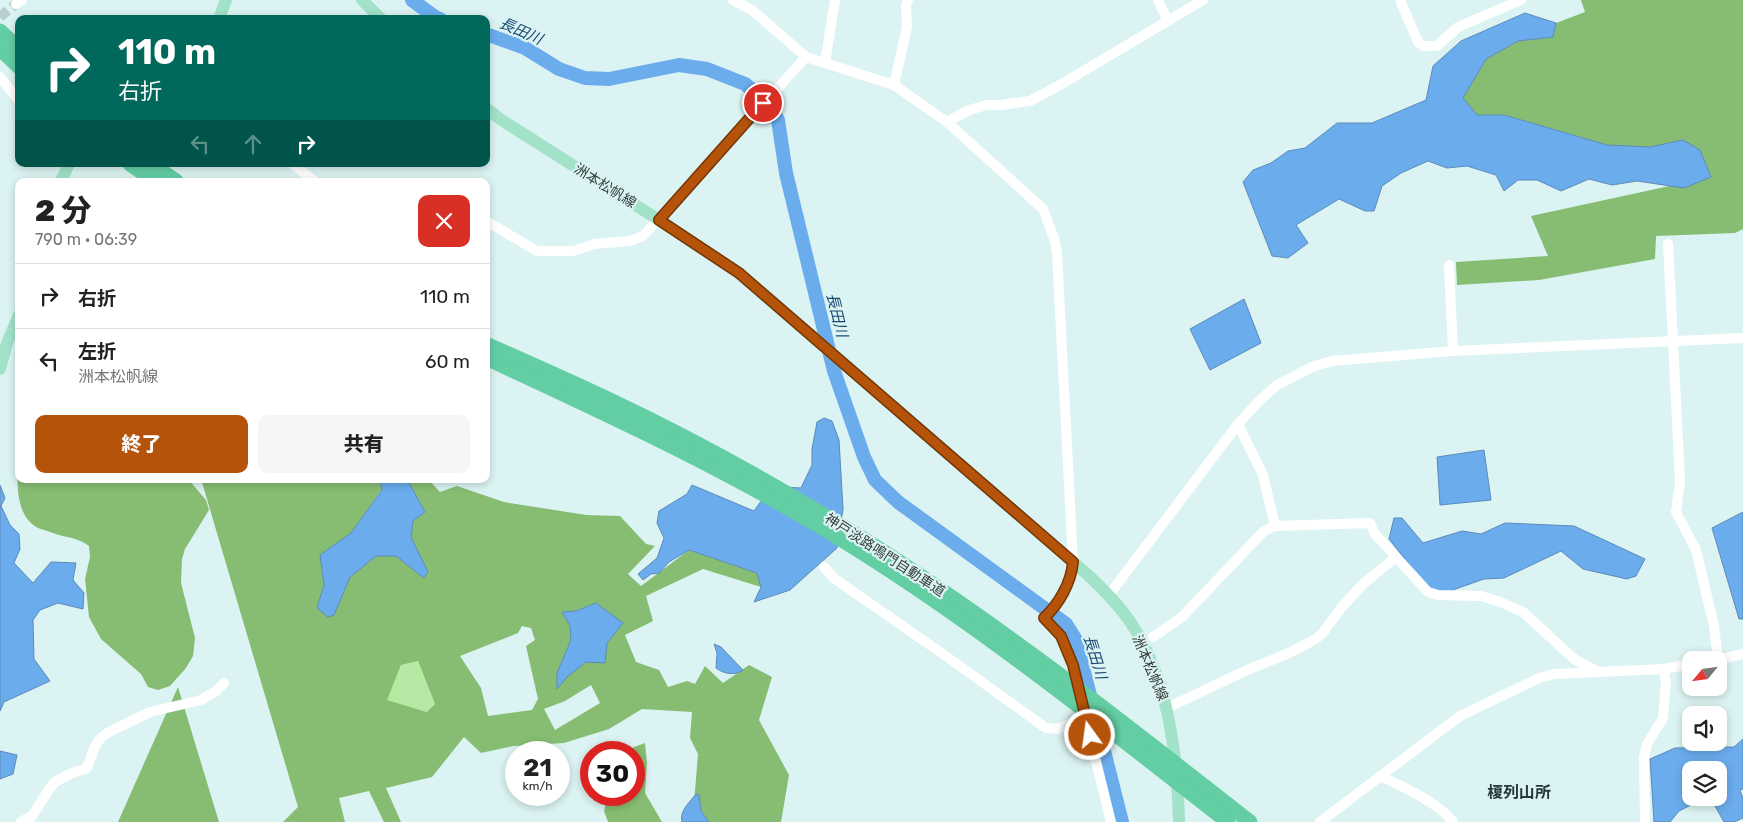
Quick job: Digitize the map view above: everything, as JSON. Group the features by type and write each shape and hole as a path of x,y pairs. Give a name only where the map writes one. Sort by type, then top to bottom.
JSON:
{"highway":[{"path":"0,31 15,45"},
{"path":"0,49 15,63"},
{"path":"134,167 151,178"},
{"path":"155,167 171,178"},
{"name":"神戸淡路鳴門自動車道","path":"490,346 616,403 760,485 975,613 1065,679 1250,822"},
{"name":"神戸淡路鳴門自動車道","path":"490,360 760,485"},
{"name":"神戸淡路鳴門自動車道","path":"862,545 967,622 1228,822"}],"main road":[{"path":"222,15 226,0"},
{"path":"362,0 377,15"},
{"name":"洲本松帆線","path":"490,111 739,273 1109,595 1130,622 1142,643 1156,675 1167,708 1172,730 1179,822"},
{"path":"0,369 3,342 15,322"}],"street":[{"path":"733,0 752,10 806,57 894,85 947,122 1043,209 1055,241 1057,253 1073,562 1072,574 1055,607 1044,618 1061,636 1073,665 1111,822"},
{"path":"824,63 835,0"},
{"path":"894,85 907,27 906,6 908,0"},
{"path":"1158,0 1168,21"},
{"path":"947,122 969,110 987,105 1030,101 1203,0"},
{"path":"1400,0 1418,42 1423,46 1431,47 1437,46 1458,27 1521,0"},
{"path":"490,224 537,251 574,251 594,244 630,241 643,236 806,57"},
{"path":"0,77 15,96"},
{"path":"296,167 310,178"},
{"path":"1668,244 1680,482 1676,512 1696,550 1714,626 1716,651"},
{"path":"1449,265 1453,351"},
{"path":"1109,595 1238,424 1259,401 1277,386 1312,367 1332,361 1453,351 1743,338"},
{"path":"1238,424 1263,475 1275,526"},
{"path":"1153,637 1182,617 1264,531 1275,526 1370,523 1375,534 1428,592 1433,594 1481,596 1523,612 1574,659 1598,672"},
{"path":"1167,708 1245,670 1289,653 1314,640 1322,634 1363,584 1396,557"},
{"path":"824,567 835,579 936,648 1046,728 1057,729 1086,717"},
{"path":"1728,657 1743,654"},
{"path":"1320,822 1460,716 1539,678 1555,674 1663,669 1682,666"},
{"path":"1645,822 1644,757 1647,744 1663,718 1666,681 1663,669"},
{"path":"21,822 32,816 55,782 87,768 95,746 107,733 150,712 201,700 216,691 224,683"},
{"path":"1380,776 1406,788 1448,815 1453,822"}],"green space":[{"path":"1581,0 1743,0 1743,229 1735,233 1656,236 1655,259 1539,280 1457,285 1456,262 1548,256 1531,216 1711,177 1683,140 1650,147 1607,145 1504,115 1477,115 1462,98 1486,59 1518,41 1553,37 1556,23 1585,12"},
{"path":"17,483 191,483 206,500 209,510 185,549 182,559 181,583 195,638 193,656 186,668 170,686 158,690 148,687 141,674 101,639 89,617 85,579 90,557 89,546 76,539 38,528 29,521 24,513"},
{"path":"202,483 381,483 382,489 351,533 320,555 324,585 317,608 334,615 350,577 376,556 396,556 424,578 428,573 411,537 413,521 425,512 409,483 432,483 440,492 457,486 504,502 586,515 620,516 646,544 655,546 628,574 641,586 689,550 757,573 761,587 703,569 646,596 653,621 625,635 636,662 659,670 668,687 687,681 695,684 705,666 723,683 749,665 772,677 759,720 789,775 781,822 704,822 694,803 698,754 690,738 692,712 642,709 609,729 570,741 505,741 505,748 481,753 464,737 432,777 386,788 401,822 384,822 369,791 339,798 345,822 283,822 298,807","holes":["596,603 623,623 607,643 567,677 557,673 571,640 570,626 563,612 576,611","522,626 531,628 535,640 526,646 538,699 532,710 488,716 481,688 460,656 518,633","418,661 435,704 427,712 387,700 401,665","591,685 600,703 555,730 544,709 565,701"]},
{"path":"418,661 435,704 428,712 386,700 401,665"},
{"path":"178,687 219,822 118,822"},
{"path":"645,743 647,763 645,793"},
{"path":"645,793 662,822 608,822 604,811 605,806 645,806"}],"water":[{"path":"1525,13 1556,23 1553,37 1518,41 1486,59 1463,98 1477,115 1504,115 1607,145 1650,147 1683,140 1700,150 1711,177 1684,188 1637,181 1612,185 1589,179 1561,191 1537,180 1518,180 1504,191 1496,175 1467,166 1447,168 1428,161 1401,173 1382,186 1374,211 1365,211 1339,199 1296,225 1308,243 1288,258 1272,256 1243,182 1253,170 1271,163 1288,151 1305,148 1337,123 1372,123 1426,100 1433,66 1461,41"},
{"path":"1244,299 1261,343 1210,370 1190,329"},
{"path":"824,418 832,421 839,440 843,509 837,548 790,590 754,602 761,587 757,573 689,550 669,562 659,573 651,574 643,580 638,574 657,558 664,538 657,523 659,511 687,494 692,485 754,511 764,497 773,490 778,488 801,488 812,465 812,449 817,422"},
{"path":"1484,450 1491,500 1440,505 1437,457"},
{"path":"381,483 409,483 425,512 413,521 411,537 428,572 424,578 396,556 376,556 350,577 334,615 328,617 317,608 324,585 320,555 351,533 382,490"},
{"path":"0,485 5,498 1,506 10,525 19,534 20,549 14,563 33,583 51,562 76,563 73,580 84,593 83,609 58,603 40,610 33,620 34,659 50,681 4,702 0,711"},
{"path":"1743,512 1743,619 1739,619 1712,528"},
{"path":"1394,518 1402,518 1423,543 1462,531 1481,534 1505,523 1574,526 1645,559 1636,576 1627,579 1583,569 1561,551 1504,578 1484,579 1433,595 1389,539"},
{"path":"596,603 623,623 607,643 605,663 586,662 567,677 557,689 557,673 571,640 570,626 562,612 576,611"},
{"path":"714,644 721,647 743,670 729,674 716,668 717,653"},
{"path":"1743,739 1743,789 1740,790 1743,799 1743,818 1734,822 1724,822 1715,806 1727,806 1727,761 1682,761 1682,806 1689,806 1679,811 1670,822 1654,822 1650,759 1675,748 1682,748 1682,751 1727,751 1727,747 1734,747"},
{"path":"0,751 17,755 13,774 0,779"},
{"path":"696,794 699,795 701,811 709,822 682,822 681,818 684,810"}],"waterway":[{"name":"長田川","path":"412,0 432,15"},
{"name":"長田川","path":"490,35 525,48 559,69 585,78 609,79 679,65 707,69 745,84 771,108 778,120 786,173 834,371 864,457 875,480 898,502 1066,624 1076,640 1122,822"}],"tunnel":[{"path":"0,17 16,4"}],"district":[{"name":"榎列山所","path":"1519,792"}],"route":[{"path":"763,103 659,220 739,273 1073,562 1072,574 1055,607 1044,618 1061,636 1073,665 1090,735"}]}
